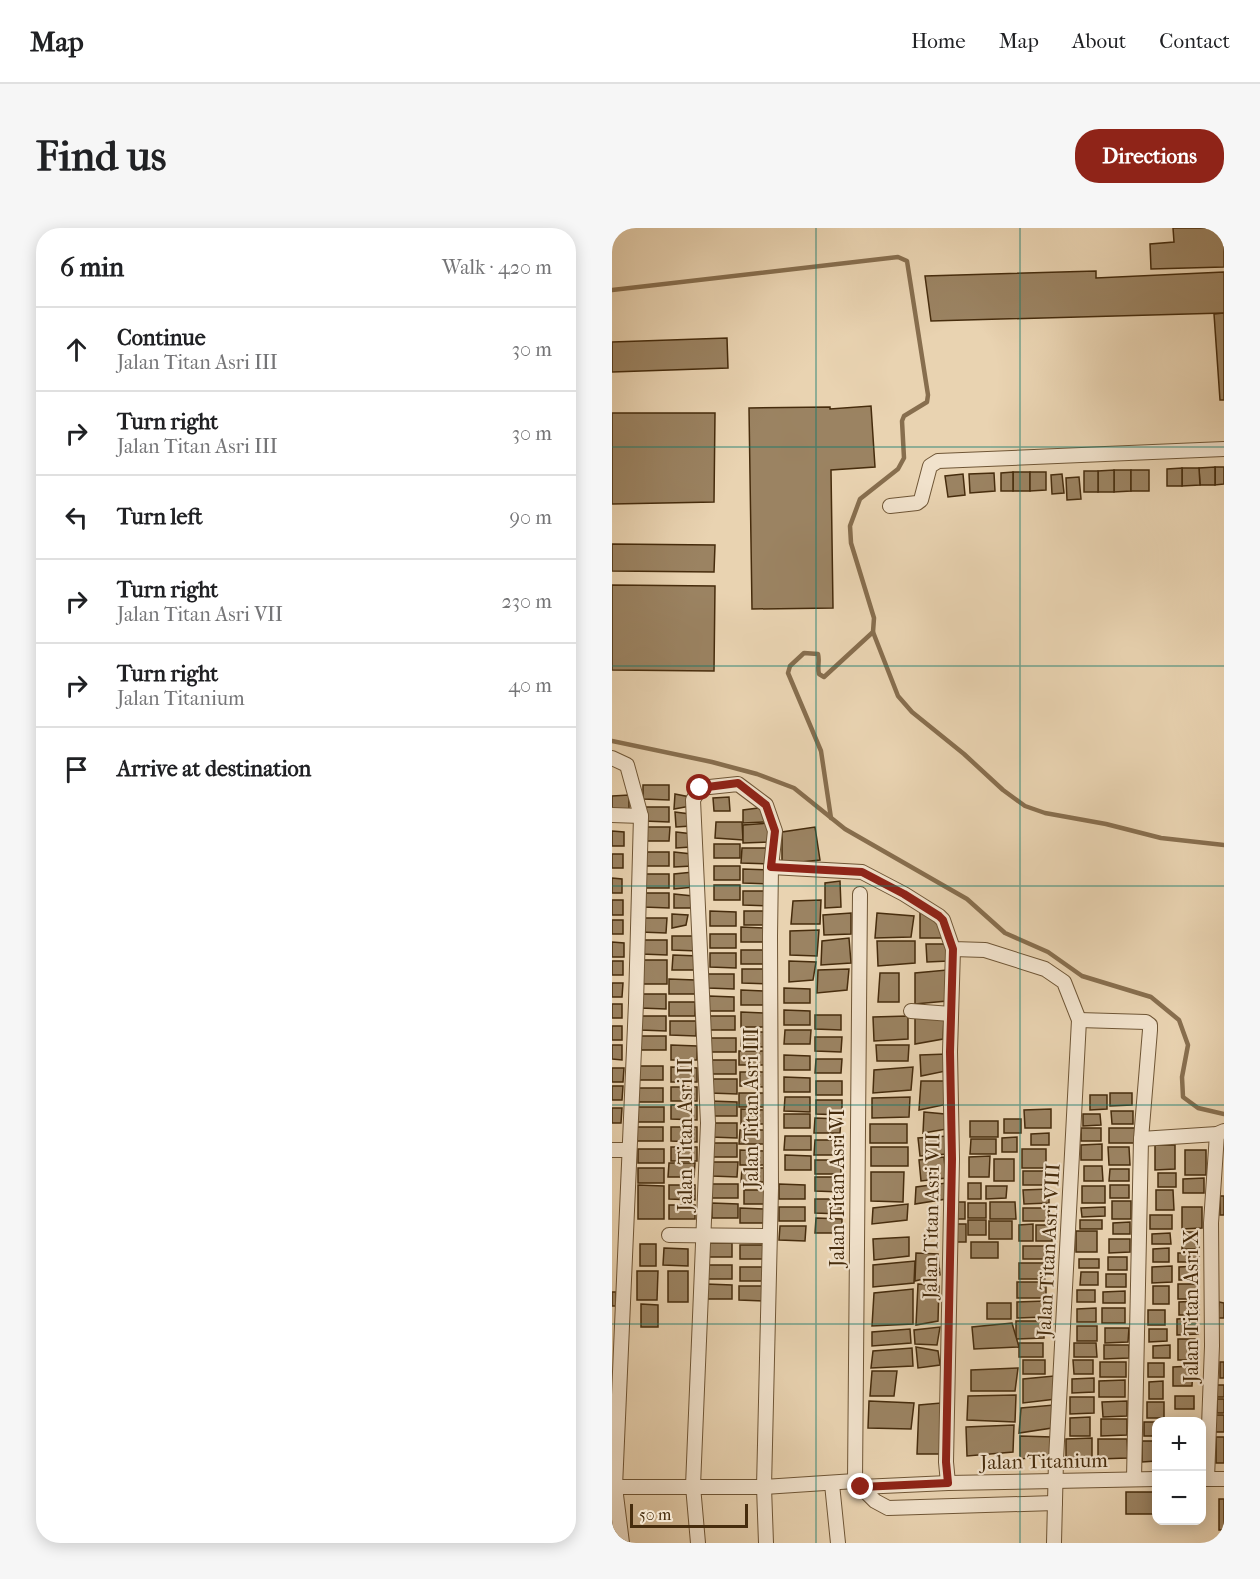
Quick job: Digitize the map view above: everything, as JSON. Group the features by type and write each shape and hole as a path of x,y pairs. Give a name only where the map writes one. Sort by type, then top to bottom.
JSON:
{"street":[{"path":"890,506 917,503 921,500 930,466 938,461 1224,449"},
{"path":"612,758 627,765 640,816 636,1003 629,1150 619,1230 614,1487 622,1543"},
{"name":"Jalan Titan Asri III","path":"700,788 738,783 766,805 775,831 771,867 771,1188 768,1236 764,1487 766,1543"},
{"name":"Jalan Titan Asri II","path":"698,1543 693,1486 708,1123 693,800 700,788"},
{"path":"612,815 640,816"},
{"path":"771,867 862,872 939,916 943,920 953,949 985,950 1045,969 1064,982 1079,1020 1146,1022 1150,1025 1142,1139 1134,1479"},
{"name":"Jalan Titan Asri VI","path":"858,1484 860,894"},
{"name":"Jalan Titan Asri VII","path":"948,1483 946,1462 952,1159 953,949"},
{"path":"911,1011 951,1014"},
{"name":"Jalan Titan Asri VIII","path":"1054,1543 1079,1020"},
{"path":"1142,1139 1221,1133"},
{"name":"Jalan Titan Asri X","path":"1205,1471 1218,1346 1217,1223 1221,1133"},
{"path":"612,1150 629,1150"},
{"path":"669,1235 768,1236"},
{"name":"Jalan Titanium","path":"614,1487 764,1487 1152,1479"},
{"path":"1206,1479 1224,1479"},
{"path":"832,1484 838,1543"},
{"path":"858,1484 875,1501 888,1508 1055,1503"}],"building":[{"path":"1173,228 1224,228 1224,267 1151,269 1150,244 1174,242"},
{"path":"1096,271 1096,278 1224,272 1224,313 931,321 925,276"},
{"path":"1224,313 1224,400 1220,400 1214,314"},
{"path":"727,338 728,368 612,372 612,342"},
{"path":"871,406 875,467 831,470 833,608 752,609 749,408 830,407 830,409"},
{"path":"612,413 715,413 714,502 612,504"},
{"path":"1215,467 1224,467 1224,484 1215,485"},
{"path":"1215,467 1215,485 1200,485 1199,468"},
{"path":"1182,468 1199,468 1200,485 1182,486"},
{"path":"1182,468 1182,486 1167,486 1167,469"},
{"path":"1114,470 1131,470 1131,491 1114,492"},
{"path":"1114,470 1114,492 1098,492 1098,471"},
{"path":"1131,470 1149,470 1149,491 1131,491"},
{"path":"1084,471 1098,471 1098,492 1084,492"},
{"path":"1013,472 1030,472 1030,491 1013,491"},
{"path":"1013,472 1013,491 1001,491 1001,473"},
{"path":"1030,472 1046,472 1046,490 1030,491"},
{"path":"994,473 995,491 970,493 969,474"},
{"path":"963,474 965,495 948,497 945,476"},
{"path":"1062,474 1064,493 1052,494 1051,475"},
{"path":"1079,477 1081,499 1067,500 1066,478"},
{"path":"612,544 715,545 714,572 612,571"},
{"path":"612,585 715,586 714,671 612,670"},
{"path":"643,785 669,785 669,800 643,799"},
{"path":"675,794 690,797 691,806 674,809"},
{"path":"629,795 629,809 612,809 612,796"},
{"path":"729,797 730,811 714,811 713,798"},
{"path":"643,807 669,807 669,822 643,821"},
{"path":"765,807 766,822 743,823 743,810"},
{"path":"675,812 690,814 691,826 676,827"},
{"path":"716,822 742,822 743,840 715,838"},
{"path":"770,823 772,842 743,843 743,825"},
{"path":"644,827 670,827 669,841 643,841"},
{"path":"815,827 820,860 782,864 782,832"},
{"path":"612,831 624,832 624,846 612,846"},
{"path":"676,832 693,834 691,847 676,848"},
{"path":"714,844 740,844 740,858 714,858"},
{"path":"742,848 773,848 770,864 741,863"},
{"path":"643,852 669,852 669,866 643,866"},
{"path":"674,852 692,854 692,866 674,867"},
{"path":"612,854 623,854 623,868 612,868"},
{"path":"714,866 740,866 740,880 714,880"},
{"path":"743,869 769,870 769,884 743,883"},
{"path":"693,872 694,887 674,889 674,874"},
{"path":"643,874 669,874 669,888 643,888"},
{"path":"612,878 622,879 622,893 612,893"},
{"path":"840,881 841,907 825,908 825,883"},
{"path":"714,885 740,885 740,900 714,900"},
{"path":"743,891 769,891 769,906 743,905"},
{"path":"643,893 669,893 669,908 643,907"},
{"path":"674,894 693,896 693,908 674,908"},
{"path":"612,900 623,900 623,915 612,915"},
{"path":"821,900 820,924 791,924 793,901"},
{"path":"710,911 736,912 736,926 710,926"},
{"path":"744,911 770,911 770,925 744,925"},
{"path":"920,912 940,923 946,938 920,938"},
{"path":"851,913 851,934 824,935 823,915"},
{"path":"877,913 914,916 911,937 875,938"},
{"path":"672,914 688,915 686,925 672,928"},
{"path":"641,918 667,918 666,933 640,932"},
{"path":"612,920 623,920 623,934 612,934"},
{"path":"741,927 767,928 767,942 741,942"},
{"path":"819,930 817,956 790,955 790,931"},
{"path":"710,934 736,934 736,948 710,948"},
{"path":"672,936 698,936 698,951 672,950"},
{"path":"849,938 851,963 821,965 822,941"},
{"path":"641,940 667,940 667,955 641,954"},
{"path":"877,941 915,941 915,963 878,966"},
{"path":"612,942 624,943 624,957 612,957"},
{"path":"926,944 950,944 949,961 927,962"},
{"path":"741,950 768,950 767,964 741,964"},
{"path":"710,953 736,953 736,968 710,967"},
{"path":"673,955 699,956 699,970 672,970"},
{"path":"641,960 667,960 667,984 641,984"},
{"path":"612,961 623,961 623,975 612,975"},
{"path":"789,961 816,962 813,980 789,982"},
{"path":"742,969 768,969 768,984 742,983"},
{"path":"849,969 847,990 817,993 818,970"},
{"path":"947,970 947,1001 915,1004 915,973"},
{"path":"880,973 899,973 899,1002 878,1002"},
{"path":"708,974 734,974 734,989 708,988"},
{"path":"669,979 695,980 695,994 669,994"},
{"path":"612,983 623,983 622,997 612,997"},
{"path":"784,988 810,989 810,1003 784,1003"},
{"path":"741,990 767,991 767,1005 741,1005"},
{"path":"640,994 666,994 666,1009 640,1008"},
{"path":"709,996 734,997 734,1011 708,1011"},
{"path":"669,1002 695,1002 695,1016 669,1016"},
{"path":"612,1004 622,1004 622,1018 612,1018"},
{"path":"784,1010 810,1011 810,1025 784,1025"},
{"path":"741,1012 767,1013 767,1027 741,1027"},
{"path":"815,1015 841,1015 841,1030 815,1029"},
{"path":"640,1016 666,1016 666,1031 640,1030"},
{"path":"709,1016 735,1016 735,1030 709,1030"},
{"path":"908,1016 908,1039 874,1041 873,1017"},
{"path":"915,1017 944,1019 943,1039 915,1044"},
{"path":"670,1021 696,1021 696,1036 670,1035"},
{"path":"612,1026 622,1026 622,1040 612,1040"},
{"path":"785,1030 811,1030 810,1044 784,1044"},
{"path":"742,1032 768,1032 767,1047 741,1046"},
{"path":"640,1036 666,1036 666,1050 640,1050"},
{"path":"815,1037 842,1037 841,1052 815,1051"},
{"path":"710,1038 736,1038 736,1052 710,1052"},
{"path":"612,1045 622,1045 622,1060 612,1059"},
{"path":"671,1045 697,1046 697,1060 671,1060"},
{"path":"876,1045 909,1045 908,1061 877,1061"},
{"path":"739,1051 765,1051 765,1065 739,1065"},
{"path":"947,1054 946,1071 921,1076 920,1055"},
{"path":"784,1055 810,1056 810,1070 784,1070"},
{"path":"816,1059 842,1059 841,1073 815,1073"},
{"path":"710,1060 736,1060 736,1074 710,1074"},
{"path":"637,1066 663,1066 663,1080 637,1080"},
{"path":"671,1067 697,1068 697,1082 671,1082"},
{"path":"913,1067 911,1090 873,1093 874,1070"},
{"path":"612,1068 624,1068 623,1082 612,1082"},
{"path":"740,1072 766,1072 766,1087 740,1086"},
{"path":"784,1077 810,1078 810,1092 784,1092"},
{"path":"711,1079 737,1079 737,1094 710,1093"},
{"path":"816,1081 842,1081 842,1095 816,1095"},
{"path":"921,1081 946,1081 948,1104 919,1110"},
{"path":"612,1086 623,1086 622,1100 612,1100"},
{"path":"671,1087 697,1087 697,1101 671,1101"},
{"path":"637,1088 663,1088 663,1102 637,1102"},
{"path":"739,1093 765,1093 765,1107 739,1107"},
{"path":"1110,1093 1132,1093 1132,1105 1110,1106"},
{"path":"1090,1095 1107,1095 1107,1109 1090,1110"},
{"path":"785,1097 810,1097 810,1112 784,1111"},
{"path":"910,1097 909,1117 872,1118 872,1098"},
{"path":"816,1100 842,1100 842,1115 816,1114"},
{"path":"711,1101 737,1102 737,1116 710,1116"},
{"path":"671,1105 697,1105 697,1120 671,1119"},
{"path":"638,1107 664,1107 664,1122 637,1122"},
{"path":"612,1108 622,1108 621,1123 612,1123"},
{"path":"741,1109 767,1110 767,1124 741,1124"},
{"path":"1051,1109 1051,1128 1025,1128 1024,1110"},
{"path":"1111,1111 1133,1111 1133,1124 1112,1124"},
{"path":"924,1112 945,1114 947,1129 923,1133"},
{"path":"784,1114 810,1114 810,1128 784,1128"},
{"path":"1083,1114 1100,1114 1101,1125 1083,1126"},
{"path":"815,1118 841,1119 840,1133 814,1133"},
{"path":"1004,1119 1021,1119 1021,1133 1004,1133"},
{"path":"970,1121 998,1121 998,1137 970,1137"},
{"path":"711,1123 737,1123 737,1138 711,1137"},
{"path":"870,1124 907,1124 907,1143 870,1143"},
{"path":"637,1127 663,1127 663,1141 637,1141"},
{"path":"671,1127 697,1127 697,1142 671,1141"},
{"path":"1081,1128 1101,1128 1101,1141 1081,1141"},
{"path":"1109,1128 1135,1128 1135,1143 1109,1143"},
{"path":"740,1130 766,1130 765,1144 739,1144"},
{"path":"1049,1133 1049,1145 1031,1145 1031,1134"},
{"path":"785,1136 811,1136 811,1150 784,1150"},
{"path":"948,1136 948,1154 920,1156 918,1138"},
{"path":"1017,1137 1017,1152 1002,1152 1002,1138"},
{"path":"971,1139 996,1139 996,1154 970,1154"},
{"path":"815,1140 841,1140 840,1155 814,1155"},
{"path":"711,1143 737,1143 737,1157 711,1157"},
{"path":"1102,1144 1102,1160 1081,1160 1081,1145"},
{"path":"1155,1145 1175,1145 1175,1169 1155,1170"},
{"path":"671,1147 697,1147 697,1161 671,1161"},
{"path":"871,1147 908,1147 908,1166 871,1166"},
{"path":"1108,1147 1129,1147 1130,1165 1109,1165"},
{"path":"638,1149 664,1149 664,1163 638,1163"},
{"path":"1022,1149 1046,1149 1046,1168 1022,1168"},
{"path":"740,1150 766,1151 766,1165 740,1165"},
{"path":"1185,1150 1206,1150 1206,1175 1185,1175"},
{"path":"785,1155 811,1156 811,1170 785,1170"},
{"path":"990,1156 989,1177 969,1177 969,1157"},
{"path":"944,1157 946,1178 921,1181 919,1160"},
{"path":"994,1159 1014,1159 1014,1181 994,1181"},
{"path":"815,1160 841,1160 841,1174 815,1174"},
{"path":"712,1162 738,1162 737,1177 712,1176"},
{"path":"669,1163 695,1163 694,1177 668,1177"},
{"path":"1084,1166 1102,1166 1103,1181 1084,1181"},
{"path":"638,1168 664,1168 664,1183 638,1183"},
{"path":"742,1168 768,1168 767,1182 741,1182"},
{"path":"1110,1169 1129,1169 1129,1181 1109,1181"},
{"path":"1023,1171 1046,1171 1046,1185 1023,1185"},
{"path":"871,1172 904,1172 903,1202 871,1201"},
{"path":"1158,1173 1176,1173 1176,1187 1158,1187"},
{"path":"815,1177 841,1177 841,1192 815,1191"},
{"path":"1204,1178 1204,1193 1183,1193 1183,1179"},
{"path":"946,1183 946,1199 915,1204 916,1187"},
{"path":"968,1183 981,1183 981,1199 968,1199"},
{"path":"712,1184 738,1184 738,1198 712,1198"},
{"path":"779,1184 805,1185 805,1199 779,1199"},
{"path":"638,1185 664,1186 664,1219 638,1219"},
{"path":"669,1185 695,1185 695,1200 669,1199"},
{"path":"1110,1185 1129,1185 1129,1198 1110,1198"},
{"path":"986,1186 1007,1186 1006,1198 986,1199"},
{"path":"1082,1186 1105,1186 1105,1203 1082,1203"},
{"path":"1049,1189 1049,1203 1024,1204 1023,1190"},
{"path":"744,1190 770,1190 770,1204 744,1204"},
{"path":"1156,1190 1173,1190 1174,1210 1156,1210"},
{"path":"1220,1196 1224,1196 1224,1215 1220,1215"},
{"path":"815,1199 841,1199 841,1214 815,1213"},
{"path":"1112,1201 1131,1201 1131,1219 1112,1219"},
{"path":"954,1202 965,1202 965,1219 953,1219"},
{"path":"990,1202 1015,1202 1016,1219 990,1219"},
{"path":"712,1203 738,1204 738,1218 712,1218"},
{"path":"968,1203 986,1203 986,1218 968,1218"},
{"path":"908,1204 907,1220 872,1224 873,1208"},
{"path":"669,1205 695,1205 695,1219 669,1219"},
{"path":"779,1207 805,1207 805,1221 779,1221"},
{"path":"1105,1207 1105,1216 1082,1217 1081,1208"},
{"path":"1182,1207 1202,1207 1202,1228 1182,1229"},
{"path":"740,1208 766,1209 766,1223 740,1223"},
{"path":"1023,1208 1051,1208 1052,1221 1023,1221"},
{"path":"1150,1215 1172,1215 1172,1229 1150,1229"},
{"path":"816,1218 842,1219 842,1233 815,1233"},
{"path":"968,1220 986,1220 986,1235 968,1235"},
{"path":"1080,1220 1102,1220 1102,1229 1080,1229"},
{"path":"989,1221 1012,1221 1012,1239 989,1239"},
{"path":"1130,1222 1130,1234 1113,1234 1113,1223"},
{"path":"953,1224 966,1224 966,1242 953,1242"},
{"path":"1033,1224 1033,1241 1019,1241 1019,1225"},
{"path":"1036,1225 1052,1225 1052,1241 1036,1241"},
{"path":"780,1226 806,1226 805,1241 779,1240"},
{"path":"1076,1231 1097,1231 1097,1252 1076,1252"},
{"path":"1182,1232 1199,1232 1199,1249 1182,1249"},
{"path":"1170,1233 1171,1244 1152,1244 1152,1234"},
{"path":"909,1237 909,1256 874,1260 873,1239"},
{"path":"1109,1239 1130,1239 1130,1252 1109,1253"},
{"path":"971,1242 998,1242 998,1258 971,1258"},
{"path":"706,1243 732,1243 732,1257 705,1257"},
{"path":"640,1244 656,1244 656,1266 640,1266"},
{"path":"740,1245 766,1245 766,1259 740,1259"},
{"path":"1023,1246 1050,1246 1050,1259 1023,1259"},
{"path":"664,1248 688,1249 688,1266 663,1265"},
{"path":"1169,1248 1169,1262 1153,1262 1153,1249"},
{"path":"916,1253 938,1254 940,1275 915,1281"},
{"path":"1178,1253 1199,1253 1199,1262 1178,1262"},
{"path":"1108,1257 1127,1257 1127,1270 1108,1270"},
{"path":"1079,1259 1099,1259 1099,1268 1079,1268"},
{"path":"915,1261 914,1283 873,1287 873,1265"},
{"path":"1019,1263 1045,1263 1045,1279 1019,1279"},
{"path":"706,1265 732,1265 732,1279 706,1279"},
{"path":"1172,1266 1172,1282 1152,1283 1152,1267"},
{"path":"1199,1266 1199,1280 1179,1280 1179,1267"},
{"path":"740,1267 766,1267 766,1281 740,1281"},
{"path":"637,1271 658,1271 657,1300 637,1300"},
{"path":"668,1271 688,1271 688,1302 668,1302"},
{"path":"1081,1272 1098,1272 1098,1285 1080,1285"},
{"path":"1106,1274 1126,1274 1126,1287 1106,1287"},
{"path":"1017,1282 1046,1282 1046,1298 1017,1298"},
{"path":"706,1284 732,1285 732,1299 706,1299"},
{"path":"918,1284 939,1286 938,1321 916,1325"},
{"path":"1178,1284 1198,1284 1198,1299 1178,1299"},
{"path":"739,1286 765,1286 765,1301 739,1300"},
{"path":"1153,1286 1169,1286 1169,1304 1153,1304"},
{"path":"913,1289 913,1324 872,1326 874,1293"},
{"path":"1077,1290 1095,1290 1095,1302 1077,1302"},
{"path":"1125,1291 1125,1303 1103,1303 1103,1292"},
{"path":"612,1292 616,1292 616,1306 612,1306"},
{"path":"1045,1301 1045,1317 1017,1318 1017,1302"},
{"path":"1199,1301 1199,1315 1179,1315 1179,1302"},
{"path":"1219,1302 1224,1303 1224,1318 1218,1318"},
{"path":"987,1303 1011,1303 1011,1319 987,1319"},
{"path":"641,1304 658,1305 658,1327 641,1327"},
{"path":"1096,1308 1096,1322 1077,1322 1077,1309"},
{"path":"1102,1308 1125,1308 1125,1323 1102,1323"},
{"path":"1148,1310 1165,1310 1165,1325 1148,1325"},
{"path":"1198,1318 1198,1334 1177,1335 1177,1319"},
{"path":"1016,1321 1044,1321 1044,1338 1016,1339"},
{"path":"1012,1323 1019,1347 974,1349 972,1327"},
{"path":"1077,1326 1097,1326 1097,1341 1077,1341"},
{"path":"940,1327 937,1345 915,1344 914,1330"},
{"path":"1105,1328 1129,1328 1128,1342 1105,1343"},
{"path":"910,1329 911,1343 872,1346 872,1332"},
{"path":"1149,1329 1167,1329 1167,1341 1149,1342"},
{"path":"1178,1339 1198,1339 1198,1360 1178,1360"},
{"path":"1019,1343 1043,1343 1043,1357 1019,1357"},
{"path":"1074,1343 1096,1343 1097,1357 1074,1357"},
{"path":"1104,1345 1129,1345 1129,1358 1104,1359"},
{"path":"1170,1345 1170,1358 1153,1358 1153,1346"},
{"path":"916,1347 938,1351 940,1365 918,1368"},
{"path":"912,1348 913,1366 871,1368 873,1351"},
{"path":"1023,1360 1045,1360 1045,1374 1023,1374"},
{"path":"1073,1360 1093,1360 1093,1374 1074,1374"},
{"path":"1100,1362 1126,1362 1126,1377 1100,1377"},
{"path":"1220,1362 1224,1362 1224,1378 1220,1378"},
{"path":"1148,1363 1164,1363 1164,1377 1148,1377"},
{"path":"1193,1366 1192,1386 1173,1386 1173,1367"},
{"path":"1018,1368 1015,1391 971,1391 971,1370"},
{"path":"872,1371 897,1371 894,1396 870,1396"},
{"path":"1054,1376 1056,1399 1023,1403 1023,1379"},
{"path":"1094,1378 1094,1392 1072,1393 1072,1379"},
{"path":"1125,1380 1125,1397 1099,1397 1099,1381"},
{"path":"1163,1381 1163,1399 1149,1399 1149,1382"},
{"path":"1212,1385 1224,1385 1224,1397 1212,1397"},
{"path":"1016,1395 1015,1422 967,1420 968,1396"},
{"path":"1175,1396 1194,1396 1194,1409 1175,1409"},
{"path":"1070,1397 1094,1397 1094,1413 1070,1414"},
{"path":"1217,1399 1224,1399 1224,1413 1217,1413"},
{"path":"869,1401 914,1403 911,1429 868,1428"},
{"path":"1127,1401 1127,1416 1103,1417 1102,1402"},
{"path":"1147,1402 1164,1402 1164,1417 1147,1418"},
{"path":"941,1403 941,1454 917,1454 919,1405"},
{"path":"1054,1405 1052,1428 1019,1433 1021,1408"},
{"path":"1214,1415 1224,1415 1224,1432 1214,1432"},
{"path":"1090,1417 1090,1436 1070,1436 1070,1418"},
{"path":"1101,1419 1127,1419 1127,1435 1101,1436"},
{"path":"1144,1422 1152,1422 1152,1436 1144,1436"},
{"path":"1014,1425 1013,1452 967,1456 966,1427"},
{"path":"1020,1436 1052,1437 1050,1456 1020,1459"},
{"path":"1216,1437 1224,1437 1224,1463 1216,1463"},
{"path":"1092,1438 1092,1458 1066,1458 1066,1439"},
{"path":"1098,1439 1127,1439 1128,1458 1098,1459"},
{"path":"1142,1441 1152,1441 1152,1461 1142,1462"},
{"path":"1126,1492 1152,1492 1152,1514 1126,1514"},
{"path":"1219,1499 1224,1499 1224,1530 1219,1530"}],"waterway":[{"path":"612,290 898,257 907,261 928,395 927,402 904,416 902,421 904,458 898,469 860,499 850,526 851,543 874,618 873,632 824,677 819,674 818,654 804,653 790,666 788,673 821,751 831,818"},
{"path":"873,632 898,696 912,712 1025,806 1045,813 1106,824 1161,838 1224,845"},
{"path":"612,741 712,762 757,774 794,788 845,829 967,899 1005,933 1048,952 1082,976 1151,997 1179,1020 1188,1045 1182,1077 1183,1097 1198,1108 1224,1114"}],"route":[{"path":"700,788 738,783 766,805 775,831 771,867 862,872 939,916 943,920 953,949 950,1052 952,1159 946,1462 948,1483 861,1487"}]}
